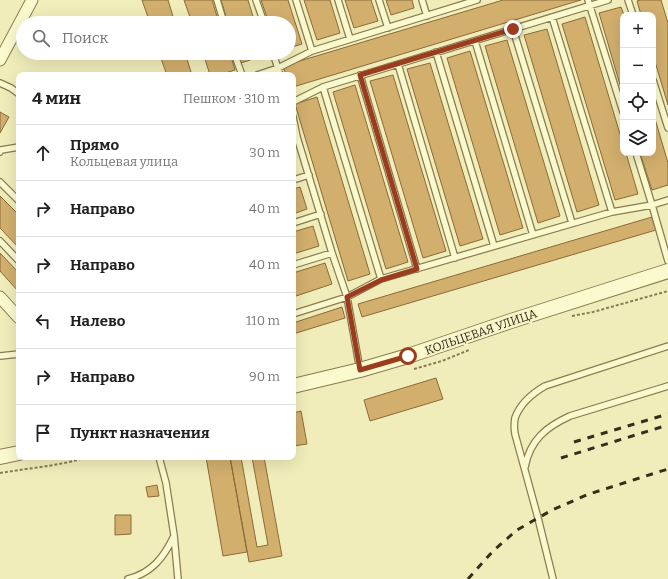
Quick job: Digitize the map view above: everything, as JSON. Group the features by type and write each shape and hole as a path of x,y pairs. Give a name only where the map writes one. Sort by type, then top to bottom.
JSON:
{"street":[{"path":"23,16 32,0"},
{"path":"0,60 16,30"},
{"name":"КОЛЬЦЕВАЯ УЛИЦА","path":"296,385 360,370 408,356 511,321 668,271"},
{"path":"0,297 16,315"},
{"path":"0,457 16,454"}],"lane":[{"path":"217,0 222,16"},
{"path":"256,0 262,16"},
{"path":"296,0 312,51"},
{"path":"338,0 350,39"},
{"path":"379,0 388,28"},
{"path":"422,0 427,16"},
{"path":"296,59 312,51 427,16 465,2 477,0"},
{"path":"296,100 323,87 360,75 552,17 588,3 608,0"},
{"path":"628,0 632,12"},
{"path":"588,3 620,103"},
{"path":"552,17 612,212"},
{"path":"513,29 572,223"},
{"path":"474,41 533,235"},
{"path":"436,52 494,246"},
{"path":"237,60 241,72"},
{"path":"275,60 279,72"},
{"path":"266,72 294,60"},
{"path":"398,64 455,258"},
{"path":"360,75 417,269"},
{"path":"0,83 16,92"},
{"path":"654,84 668,128"},
{"path":"323,87 381,280"},
{"path":"296,140 309,175 332,253 347,297 360,370"},
{"path":"0,152 1,150 16,148"},
{"path":"637,156 668,261"},
{"path":"296,179 309,175"},
{"path":"0,182 16,198"},
{"path":"296,313 347,297 381,280 417,269 612,212 652,205 668,200"},
{"path":"296,222 321,214"},
{"path":"0,241 16,258"},
{"path":"296,264 332,253"},
{"path":"553,579 515,434 515,418 524,404 536,391 545,386 668,346"},
{"path":"0,356 16,354"},
{"path":"524,470 526,460 537,440 546,430 556,423 570,416 668,386"},
{"path":"160,460 166,482 174,535 178,579"},
{"path":"132,579 144,573 160,560 168,549 174,535"}],"path":[{"path":"0,473 39,468 77,460"}],"building":[{"path":"142,0 168,0 173,16 148,16"},
{"path":"184,0 212,0 217,16 190,16"},
{"path":"221,0 248,0 253,16 226,16"},
{"path":"261,0 288,0 293,16 267,16"},
{"path":"304,0 330,0 340,33 317,40"},
{"path":"345,0 371,0 378,21 354,28"},
{"path":"386,0 412,0 414,8 391,15"},
{"path":"503,0 581,0 296,86 296,72 285,72 283,66"},
{"path":"661,0 668,23 668,105 656,65 656,12 640,12 637,1"},
{"path":"621,7 623,12 620,12 620,85 599,13"},
{"path":"585,17 620,134 620,156 627,156 638,194 615,200 562,24"},
{"path":"296,25 302,44 296,46"},
{"path":"547,29 599,205 577,212 524,35"},
{"path":"507,40 560,216 538,223 485,46"},
{"path":"470,51 523,228 500,235 447,58"},
{"path":"162,60 187,60 191,72 166,72"},
{"path":"205,60 232,60 235,70 229,72 209,72"},
{"path":"240,60 250,60 241,63"},
{"path":"430,63 483,239 460,246 407,69"},
{"path":"393,75 446,251 423,258 370,81"},
{"path":"355,85 408,262 386,269 333,92"},
{"path":"317,97 370,274 348,281 296,104"},
{"path":"0,112 9,117 0,133"},
{"path":"656,122 668,163 668,185 652,190 641,156 656,156"},
{"path":"300,187 307,209 296,213 296,188"},
{"path":"0,196 16,212 16,245 0,228"},
{"path":"652,217 656,230 362,317 358,304"},
{"path":"313,226 319,246 296,253 296,231"},
{"path":"0,253 16,270 16,289 0,271"},
{"path":"325,263 332,284 296,296 296,272"},
{"path":"342,307 345,318 296,333 296,322"},
{"path":"436,378 443,399 370,421 364,400"},
{"path":"301,411 307,444 296,446 296,412"},
{"path":"207,460 231,460 247,552 223,556"},
{"path":"231,460 242,460 257,547 268,545 253,460 265,460 282,556 249,562"},
{"path":"157,485 159,496 148,497 146,487"},
{"path":"115,515 131,515 131,534 115,535"}],"railway":[{"path":"574,442 668,414"},
{"path":"561,458 668,425"},
{"path":"468,579 493,551 517,530 552,510 589,494 668,469"}],"route":[{"path":"408,356 360,370 347,297 381,280 417,269 360,75 513,29"}]}
